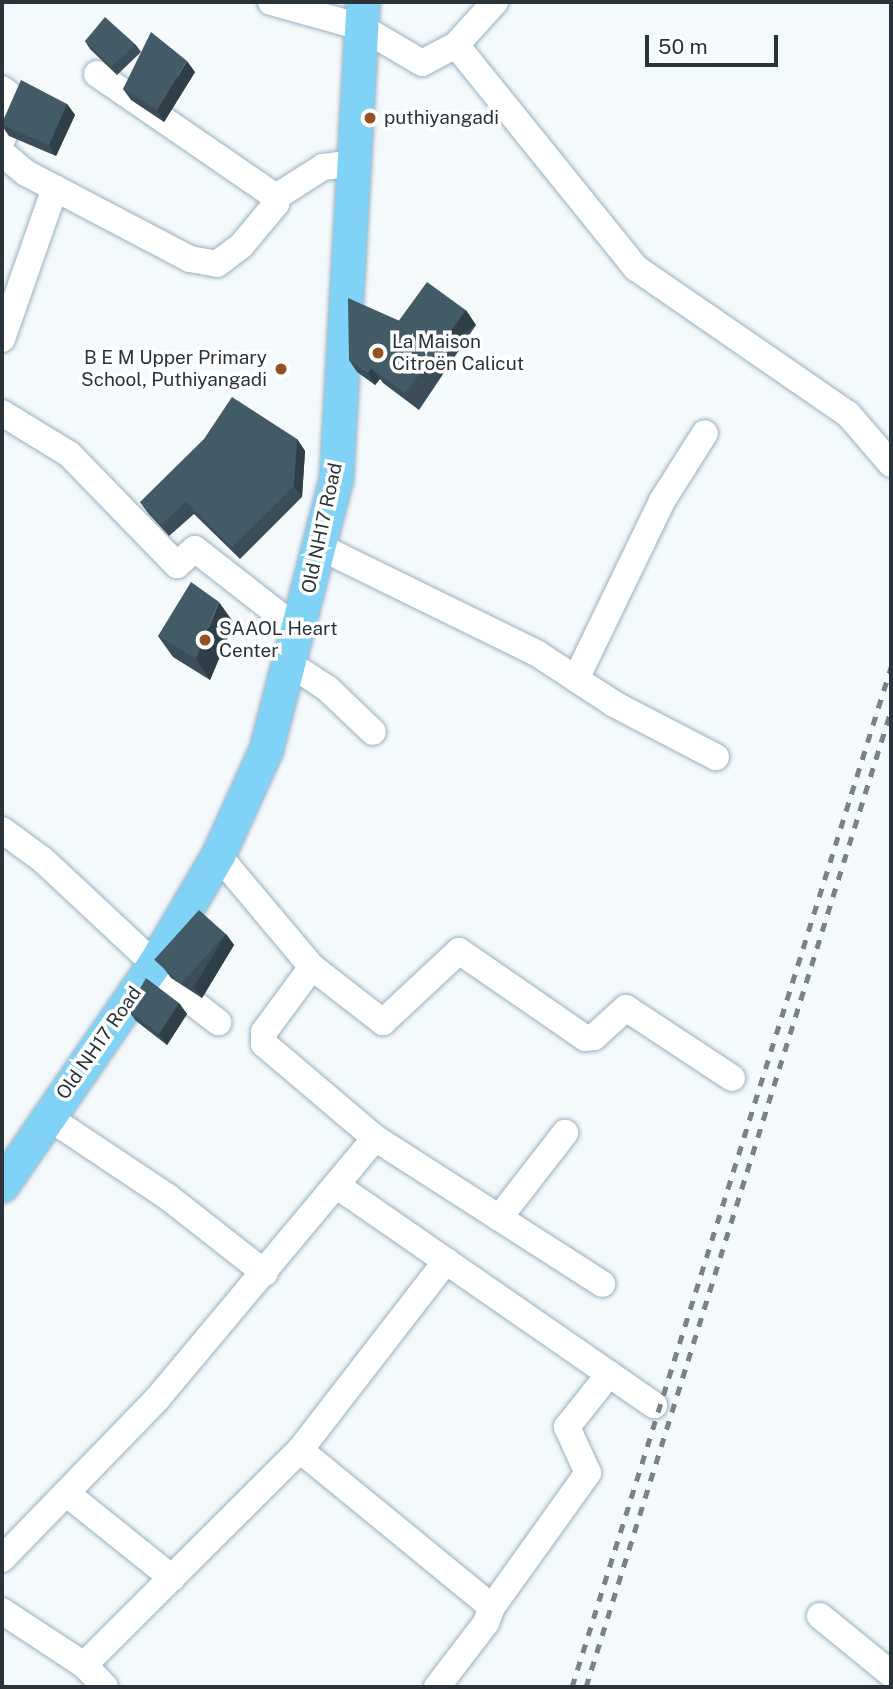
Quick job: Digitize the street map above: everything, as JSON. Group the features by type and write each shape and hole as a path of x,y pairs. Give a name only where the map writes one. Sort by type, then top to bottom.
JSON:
{"main road":[{"name":"Old NH17 Road","path":"2,1185 152,967 218,855 266,749 300,631 336,479 362,14"}],"street":[{"path":"271,2 362,14 422,64 456,45 495,2"},
{"path":"456,45 636,268 848,414 891,464"},
{"path":"97,74 276,197"},
{"path":"2,89 16,100 16,107 2,140"},
{"path":"2,153 55,188 190,259 218,264 241,246 276,204 276,197"},
{"path":"276,197 323,167 354,163"},
{"path":"2,339 55,188"},
{"path":"2,413 69,454 177,565 195,549 300,631"},
{"path":"576,679 662,501 705,433"},
{"path":"318,547 538,654 576,679 716,757"},
{"path":"290,664 328,689 373,732"},
{"path":"2,830 43,860 152,967 218,1021"},
{"path":"218,855 312,967 383,1021 448,956 467,952 585,1038 594,1037 626,1008 732,1078"},
{"path":"312,967 264,1032 264,1044 375,1138 602,1284"},
{"path":"48,1117 168,1198 265,1273"},
{"path":"499,1218 565,1133"},
{"path":"2,1559 157,1399 265,1273 375,1138"},
{"path":"336,1185 654,1405"},
{"path":"2,1611 90,1678 172,1578 300,1450 446,1261"},
{"path":"437,1687 486,1623 492,1607 588,1473 567,1427 609,1374"},
{"path":"300,1450 492,1607"},
{"path":"66,1493 172,1578"},
{"path":"820,1616 891,1674"}],"building":[{"path":"105,17 136,45 111,67 85,41"},
{"path":"151,32 187,61 157,110 123,89"},
{"path":"21,80 67,104 49,145 2,125"},
{"path":"427,282 466,310 405,394 366,365"},
{"name":"La Maison Citroën Calicut","path":"348,298 402,322 368,373 349,360"},
{"path":"232,397 297,439 294,486 232,547 186,502 161,525 140,502 204,439"},
{"path":"191,582 219,602 196,659 158,636"},
{"path":"199,910 226,934 181,984 154,960"},
{"path":"146,978 179,1003 159,1034 128,1010"}],"railway":[{"path":"572,1687 891,667"},
{"path":"586,1687 891,711"}],"place":[{"name":"puthiyangadi","path":"370,118"},
{"name":"La Maison Citroën Calicut","path":"378,353"},
{"name":"B E M Upper Primary School, Puthiyangadi","path":"281,369"},
{"name":"SAAOL Heart Center","path":"205,640"}]}
